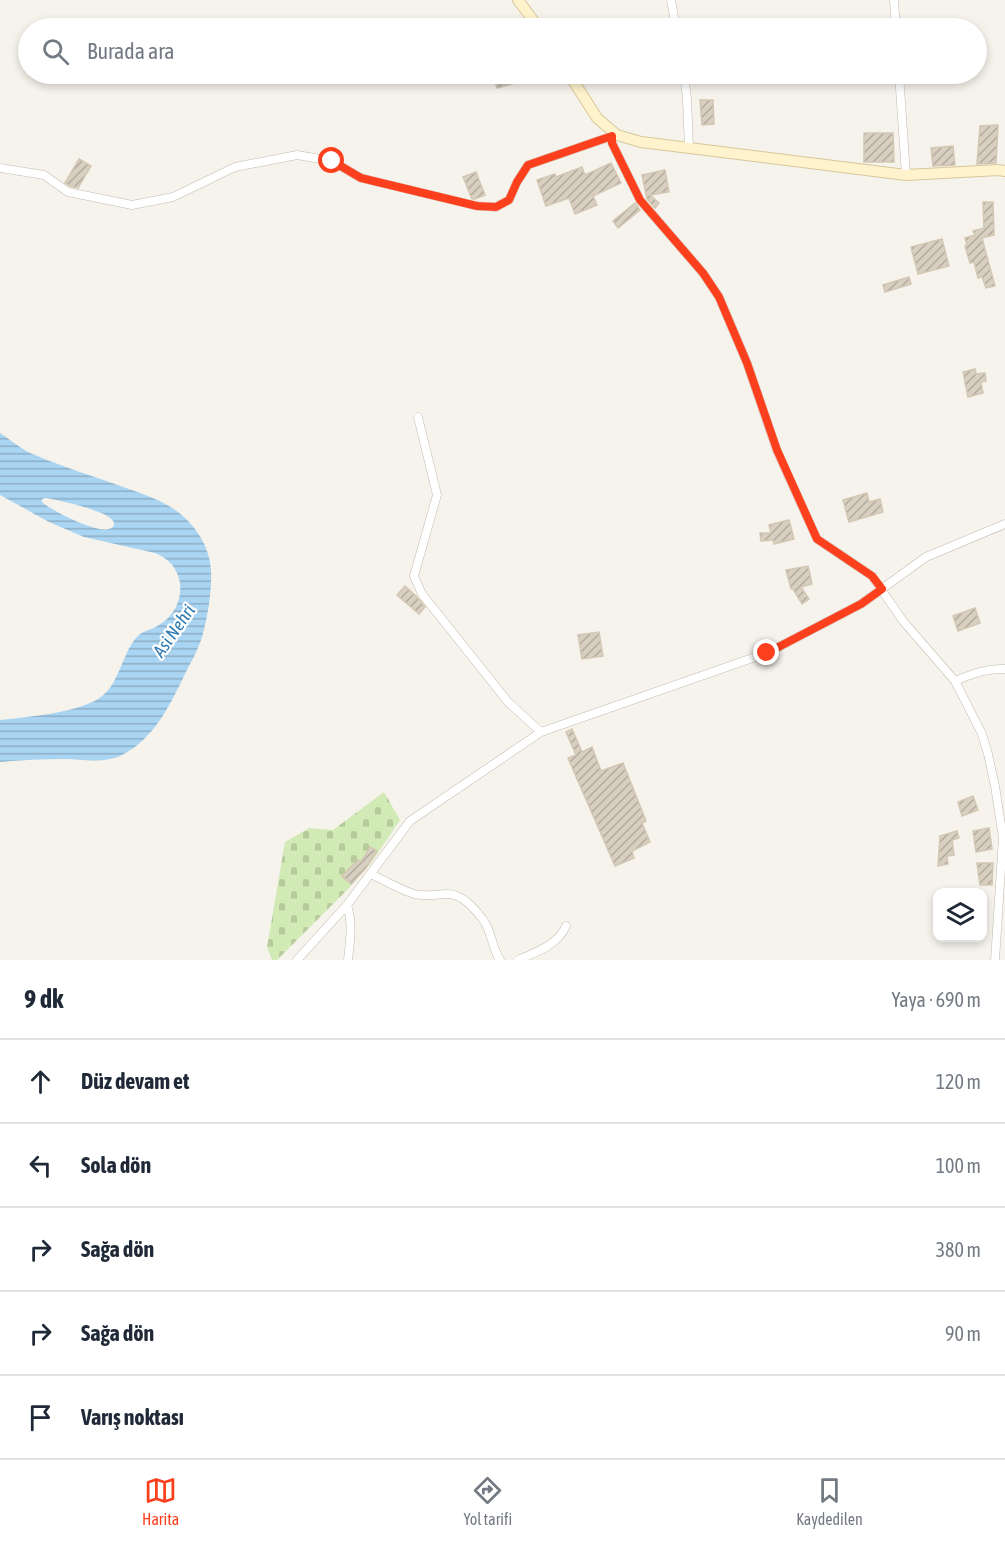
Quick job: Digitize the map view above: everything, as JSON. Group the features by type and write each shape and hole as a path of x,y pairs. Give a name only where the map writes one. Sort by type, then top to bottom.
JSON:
{"street":[{"path":"518,0 532,18"},
{"path":"671,0 674,18"},
{"path":"894,0 895,18"},
{"path":"575,84 597,118 614,136"},
{"path":"685,84 689,148"},
{"path":"900,84 906,175"},
{"path":"614,136 612,143 640,200 703,273 719,297 747,363 777,450 817,539 872,576 903,621 956,681 982,734 988,754 1003,838 995,960"},
{"path":"0,168 44,175 68,192 132,205 173,197 236,167 297,155 332,161 361,178 477,206 496,207 509,200 528,165 614,136 641,142 906,175 1005,171"},
{"path":"418,417 436,495 414,576 422,594 508,702 541,732"},
{"path":"297,960 347,905 410,821 541,732 767,653 861,604 926,557 1005,524"},
{"path":"956,681 977,672 1005,669"},
{"path":"371,874 414,894 456,895 464,900 485,923 500,960"},
{"path":"347,905 351,916 348,960"},
{"path":"518,960 546,948 556,940 566,926"}],"green space":[{"path":"384,792 400,820 371,863 348,889 277,960 272,960 267,947 285,842 309,828 333,830"}],"water":[{"name":"Asi Nehri","path":"0,433 35,455 166,504 185,518 203,541 210,563 211,578 208,612 200,642 160,720 143,740 122,755 101,760 48,759 0,762 0,720 77,708 105,694 115,680 136,638 164,621 176,607 180,595 177,572 168,561 155,553 84,537 49,522 0,495","holes":["46,498 104,514 111,519 114,525 110,529 94,528 55,511 42,502 42,499"]}],"building":[{"path":"496,84 512,84 497,88"},
{"path":"700,100 713,100 714,124 702,125"},
{"path":"998,125 996,163 977,164 980,126"},
{"path":"864,133 893,133 894,162 864,162"},
{"path":"953,146 955,165 933,166 931,148"},
{"path":"79,159 91,166 78,188 65,183"},
{"path":"611,163 621,183 593,196 597,205 575,214 569,198 546,206 537,180 555,174 556,177 582,167 585,175"},
{"path":"665,170 669,192 650,195 659,203 655,208 647,199 642,175"},
{"path":"476,172 485,195 472,199 463,177"},
{"path":"983,202 993,202 994,235 982,238 995,286 986,288 982,277 978,278 974,262 970,263 965,246 967,245 965,238 975,235 973,231 984,228"},
{"path":"635,203 640,210 618,228 613,221"},
{"path":"942,239 949,266 918,274 911,247"},
{"path":"909,277 911,284 885,292 883,285"},
{"path":"975,369 976,374 985,373 986,381 981,382 983,393 968,397 963,372"},
{"path":"867,493 869,502 880,499 883,512 849,522 843,500"},
{"path":"789,520 794,539 774,544 773,540 761,541 760,533 771,533 769,525"},
{"path":"808,566 812,584 801,587 809,599 802,604 791,589 786,570"},
{"path":"405,586 425,607 419,614 397,595"},
{"path":"975,608 980,623 958,631 953,616"},
{"path":"599,632 603,656 582,659 578,635"},
{"path":"572,729 582,752 592,747 601,771 623,763 646,821 642,823 650,842 632,851 634,858 615,866 568,758 576,755 566,732"},
{"path":"973,796 978,810 962,816 958,802"},
{"path":"989,828 992,849 976,852 973,831"},
{"path":"957,831 959,838 952,840 954,855 947,856 948,864 938,866 940,836"},
{"path":"370,847 377,851 366,868 351,884 342,876 358,860 361,862"},
{"path":"977,863 993,863 992,885 980,885"}],"route":[{"path":"332,161 361,178 477,206 496,207 509,200 528,165 612,136 612,143 640,200 703,273 719,297 747,363 777,450 817,539 872,576 882,589 861,604 767,653"}]}
